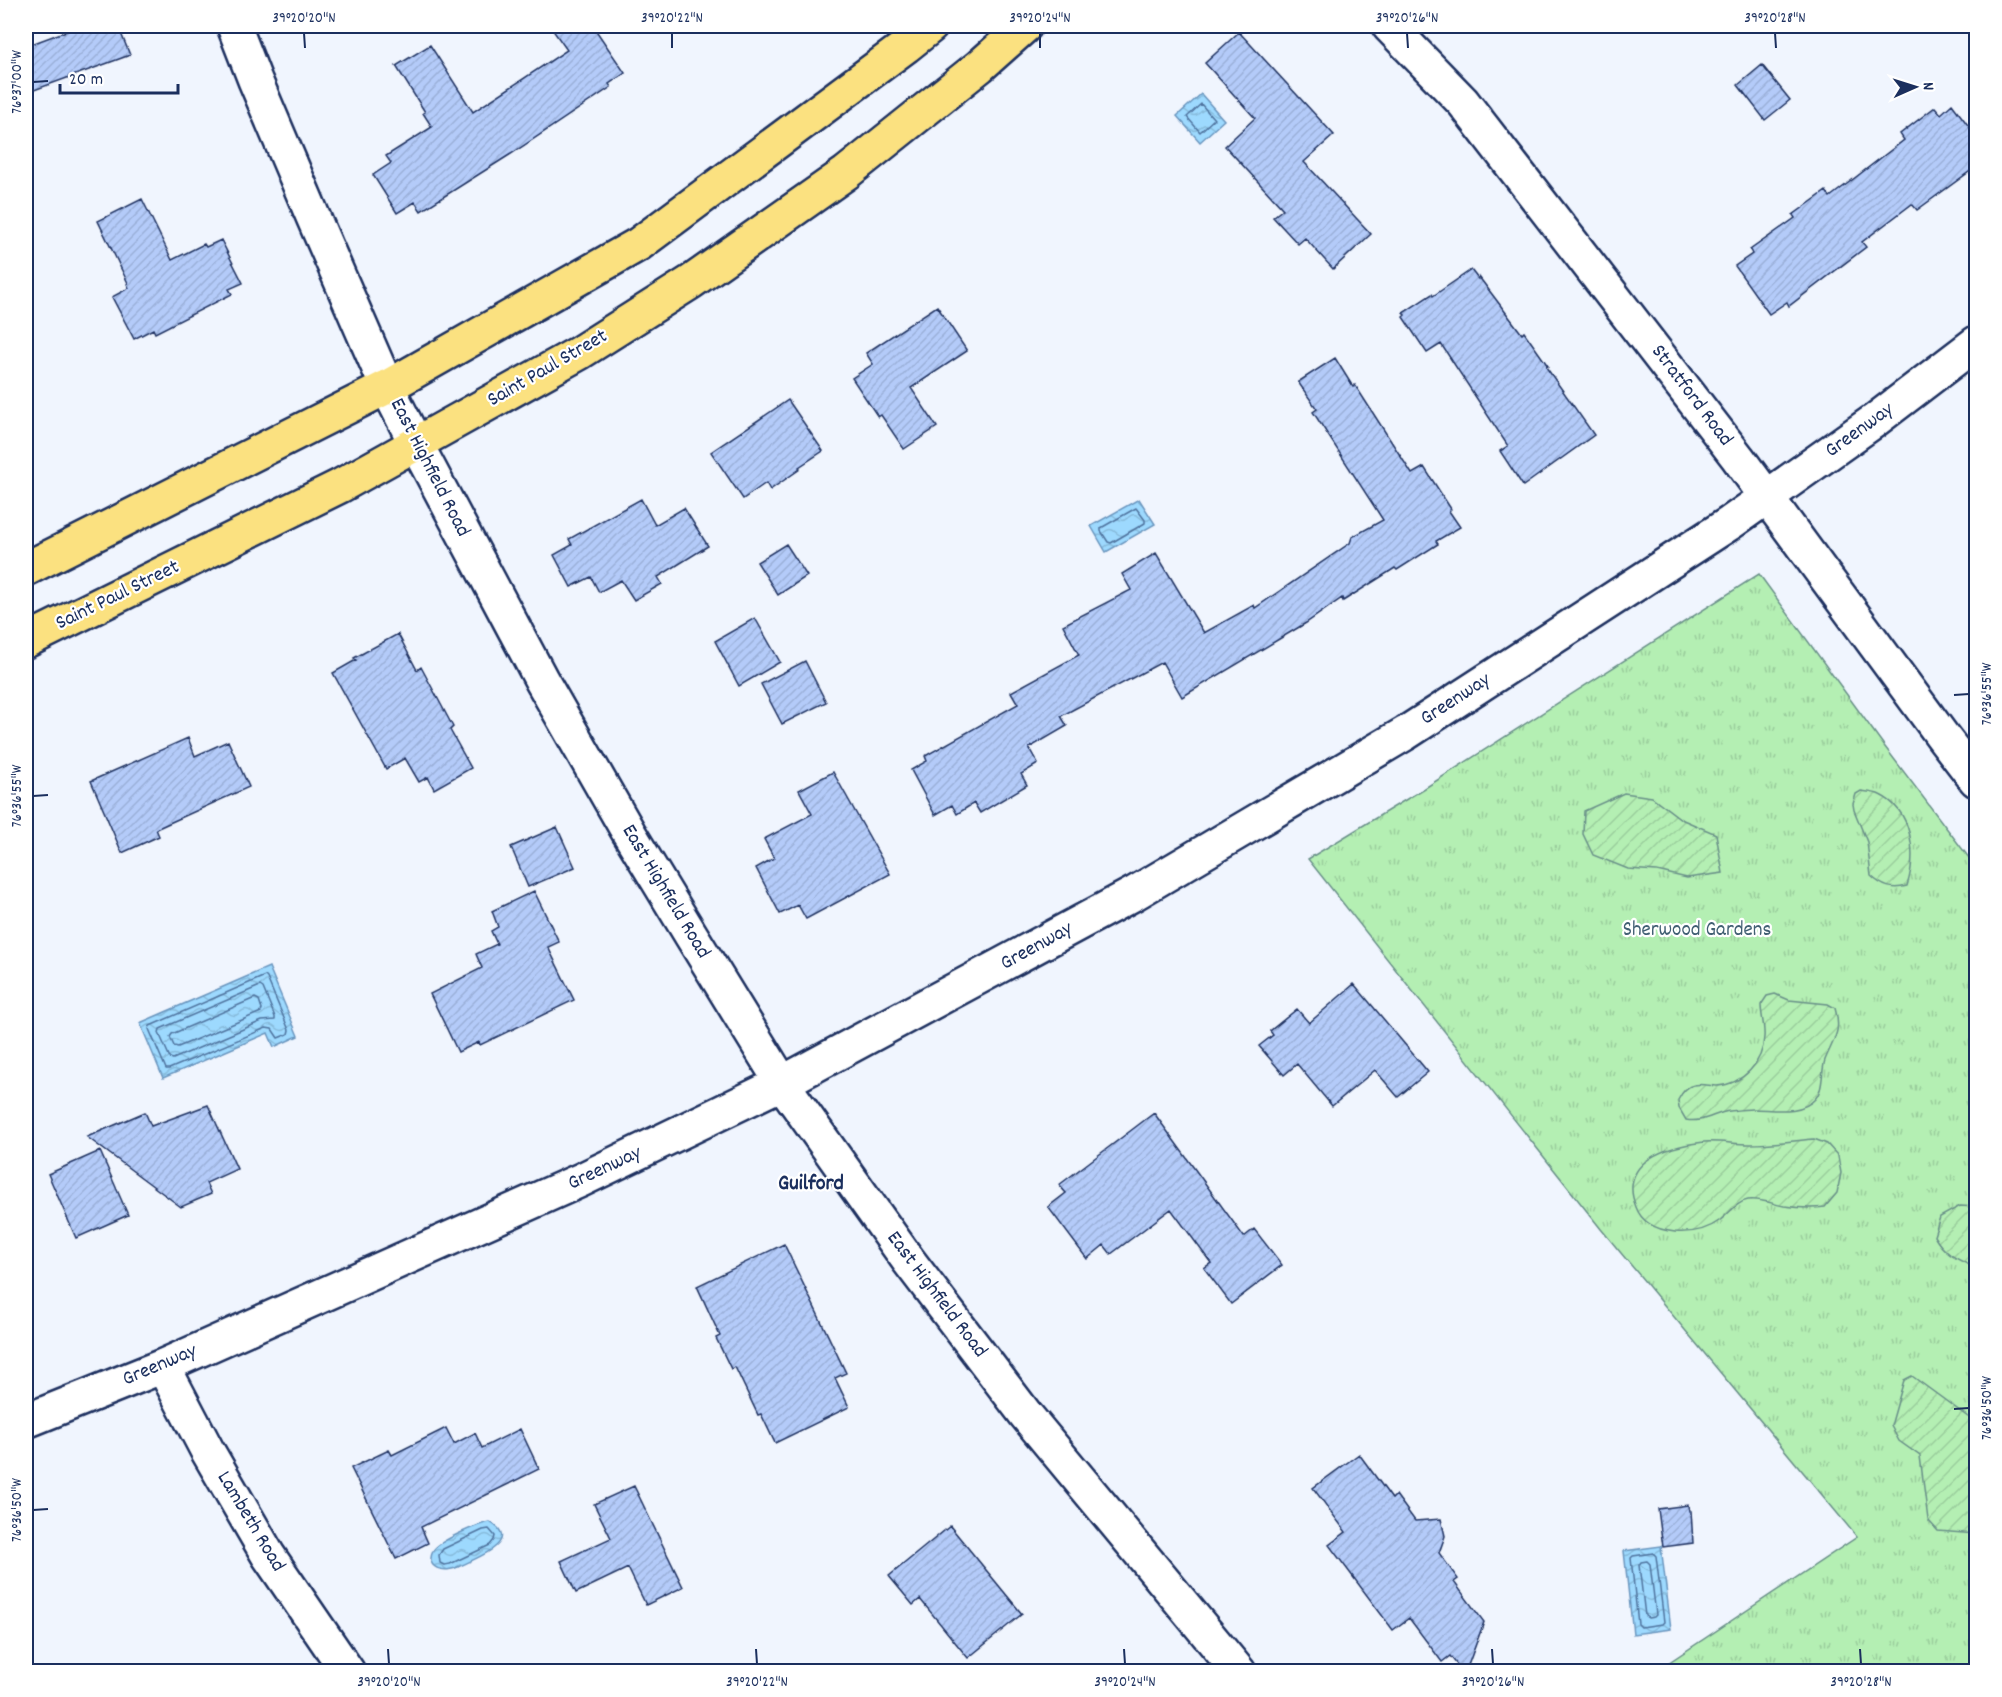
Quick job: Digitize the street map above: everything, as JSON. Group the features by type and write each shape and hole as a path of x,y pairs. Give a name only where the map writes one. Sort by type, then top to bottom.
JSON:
{"main road":[{"path":"26,569 387,387 639,244 931,26"},
{"name":"Saint Paul Street","path":"26,641 340,486 579,352 691,282 846,173 980,66 1025,26"}],"street":[{"name":"East Highfield Road","path":"234,26 304,198 387,387 548,691 629,833 782,1083 909,1260 1026,1415 1239,1671"},
{"name":"Stratford Road","path":"1389,26 1463,102 1649,341 1768,498 1942,737 1977,780"},
{"name":"Greenway","path":"26,1421 163,1366 581,1180 782,1083 1125,899 1406,733 1768,498 1977,344"},
{"name":"Lambeth Road","path":"163,1366 207,1450 268,1555 348,1671"}],"green space":[{"name":"Sherwood Gardens","path":"1759,574 1976,867 1976,1671 1656,1671 1857,1537 1601,1229 1308,859 1425,788"},
{"path":"1861,791 1878,794 1891,802 1906,822 1912,847 1907,886 1888,887 1871,876 1867,842 1853,804 1856,794"},
{"path":"1624,793 1652,797 1681,819 1716,834 1723,873 1687,878 1657,871 1628,869 1593,855 1583,834 1584,811"},
{"path":"1775,994 1789,1000 1828,1004 1835,1008 1837,1029 1825,1060 1818,1095 1809,1104 1794,1109 1742,1110 1724,1112 1704,1119 1686,1120 1679,1108 1678,1100 1687,1089 1697,1084 1717,1086 1735,1081 1756,1063 1764,1037 1761,1005 1767,996"},
{"path":"1814,1139 1827,1144 1838,1156 1841,1173 1837,1193 1825,1207 1794,1207 1761,1200 1748,1200 1740,1203 1709,1227 1675,1232 1663,1230 1646,1222 1636,1207 1632,1191 1634,1178 1640,1167 1650,1158 1662,1152 1704,1142 1758,1144"},
{"path":"1960,1206 1976,1207 1976,1268 1947,1252 1934,1236 1940,1217"},
{"path":"1912,1376 1976,1423 1976,1534 1938,1531 1928,1520 1920,1456 1899,1441 1891,1426 1904,1380"}],"water":[{"path":"1201,94 1224,120 1200,142 1177,116"},
{"path":"1139,499 1155,524 1106,552 1091,526"},
{"path":"269,967 298,1036 274,1047 268,1033 163,1078 140,1023"},
{"path":"490,1522 499,1529 502,1536 493,1549 453,1569 442,1570 431,1562 436,1547 459,1534"},
{"path":"1661,1546 1671,1629 1633,1634 1624,1551"}],"building":[{"path":"80,26 118,26 130,55 26,93 26,46"},
{"path":"550,26 593,26 625,73 609,84 611,87 421,211 415,202 397,213 373,175 391,163 386,156 432,127 396,66 430,45 473,112 567,50"},
{"path":"1239,32 1334,135 1304,162 1371,234 1333,269 1305,238 1298,244 1273,217 1283,209 1225,146 1255,118 1205,63"},
{"path":"1762,65 1790,100 1765,120 1738,85"},
{"path":"1952,104 1977,137 1977,166 1917,210 1912,204 1862,242 1866,247 1789,306 1787,302 1769,314 1735,266 1752,254 1750,250 1795,218 1793,215 1826,191 1830,197 1904,140 1900,134 1935,107 1941,114"},
{"path":"142,199 172,260 204,244 206,247 221,240 243,283 229,289 232,294 155,333 153,329 134,339 112,297 129,288 128,283 98,221"},
{"path":"1471,270 1478,279 1479,277 1522,334 1524,332 1594,435 1523,486 1500,451 1508,446 1441,344 1427,353 1403,317 1405,315 1403,313"},
{"path":"937,306 967,351 911,388 937,427 904,449 881,415 878,417 852,378 873,364 866,353"},
{"path":"1335,358 1412,474 1424,467 1460,527 1436,541 1438,544 1397,570 1395,568 1343,601 1342,598 1306,623 1182,697 1162,662 1061,716 1067,726 1029,748 1038,764 1021,774 1027,785 980,813 974,803 957,814 952,805 935,815 911,770 927,761 925,756 1018,704 1011,692 1079,655 1063,625 1131,590 1122,574 1156,553 1204,633 1254,605 1255,608 1350,543 1352,537 1383,520 1313,412 1317,409 1298,382"},
{"path":"788,400 823,451 770,490 766,483 743,499 711,452"},
{"path":"641,499 655,525 684,508 708,546 658,577 662,584 634,600 621,580 599,592 591,577 571,587 554,555 572,545 569,539"},
{"path":"786,544 807,576 778,595 757,562"},
{"path":"755,618 780,662 739,686 715,641"},
{"path":"398,634 417,670 421,667 453,727 450,730 471,768 434,789 428,777 419,782 405,758 386,769 333,673 356,660 354,658"},
{"path":"805,661 826,702 782,724 761,684"},
{"path":"188,738 195,756 228,741 249,787 156,829 159,836 122,853 91,781"},
{"path":"833,772 890,874 806,919 798,905 780,914 756,868 774,858 764,839 812,814 799,790"},
{"path":"557,827 575,867 528,887 511,847"},
{"path":"534,891 559,942 548,947 574,1000 480,1045 479,1042 458,1052 430,994 482,968 476,954 497,944 491,931 498,927 492,911"},
{"path":"1354,984 1428,1072 1398,1097 1375,1070 1332,1106 1297,1064 1284,1075 1259,1046 1273,1035 1270,1031 1297,1009 1309,1023"},
{"path":"208,1105 237,1169 206,1183 211,1194 181,1207 87,1137 145,1112 151,1126"},
{"path":"1154,1113 1244,1237 1254,1229 1282,1265 1231,1304 1204,1268 1211,1263 1171,1209 1111,1254 1104,1245 1087,1259 1048,1207 1066,1193 1059,1185"},
{"path":"100,1151 128,1215 76,1238 48,1174"},
{"path":"784,1244 846,1373 835,1378 849,1407 775,1443 761,1414 758,1415 735,1367 731,1369 716,1338 720,1336 697,1286"},
{"path":"446,1428 454,1444 475,1433 482,1448 520,1429 539,1469 421,1527 428,1543 396,1559 351,1468 389,1450 392,1455"},
{"path":"1359,1454 1392,1499 1396,1495 1415,1521 1441,1519 1445,1536 1439,1553 1458,1579 1454,1582 1484,1622 1466,1671 1462,1671 1450,1656 1442,1662 1409,1618 1393,1630 1329,1545 1346,1532 1313,1488"},
{"path":"634,1486 683,1587 646,1605 628,1568 576,1593 561,1561 611,1538 594,1504"},
{"path":"1688,1505 1691,1511 1693,1543 1663,1547 1658,1509"},
{"path":"950,1526 1022,1614 968,1658 920,1599 913,1605 889,1576"}],"district":[{"name":"Guilford","path":"811,1184"}]}
